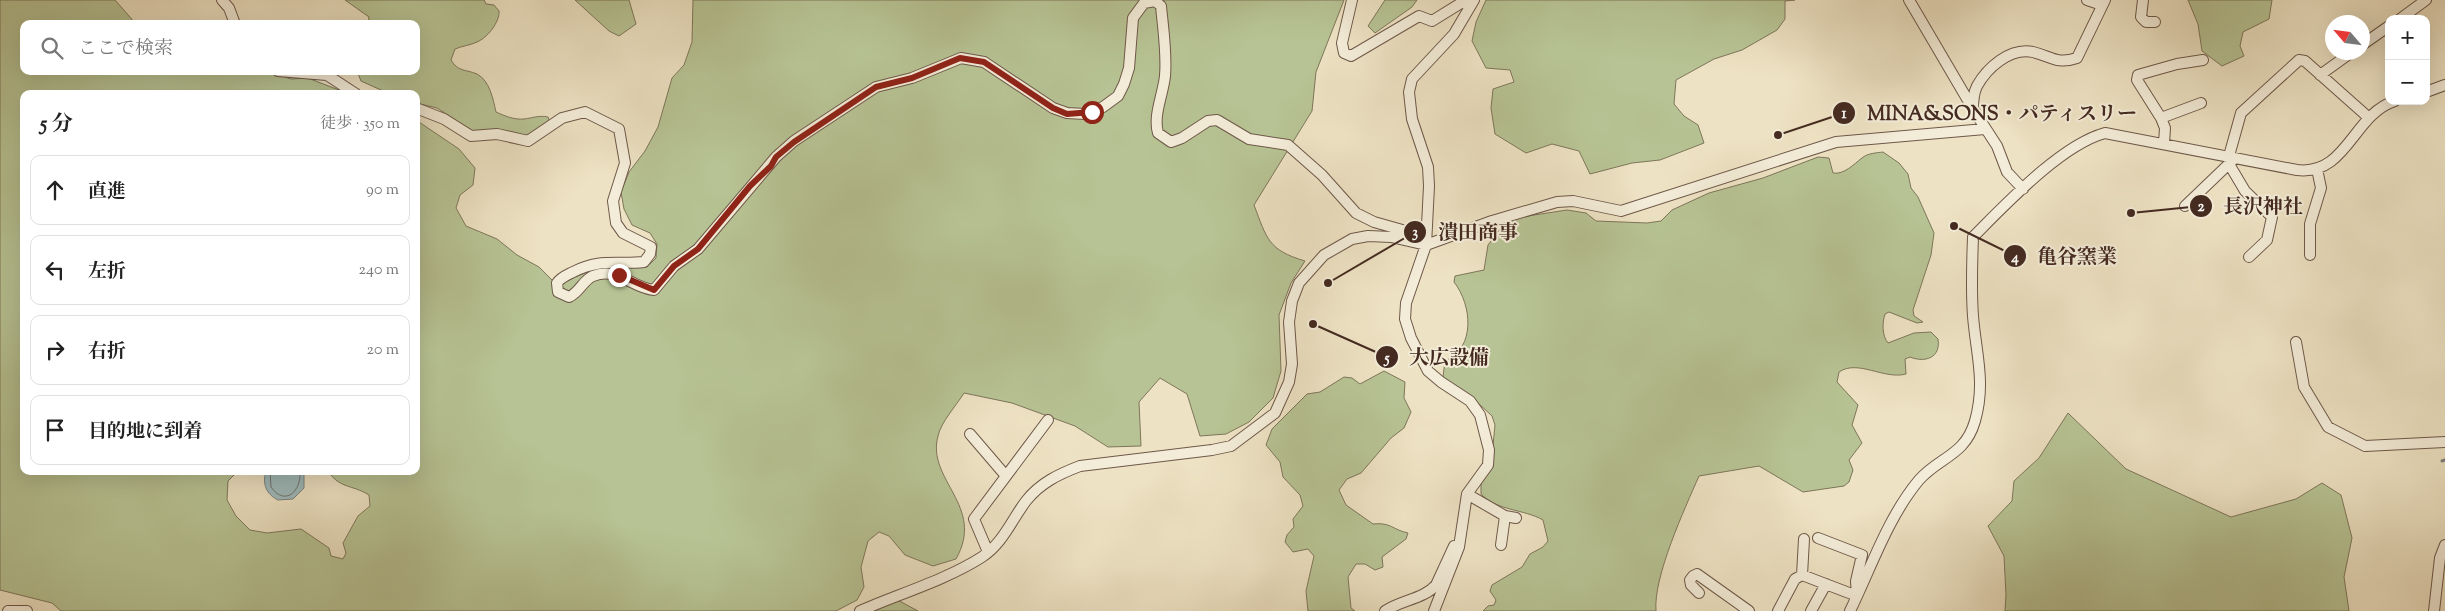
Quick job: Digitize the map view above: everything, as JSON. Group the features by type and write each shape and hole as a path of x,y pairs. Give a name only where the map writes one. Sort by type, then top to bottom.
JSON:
{"street":[{"path":"222,0 229,8 234,20"},
{"path":"1352,0 1342,43 1344,53 1351,56 1420,16 1432,21 1466,0"},
{"path":"1434,611 1453,565 1460,539 1467,494 1488,465 1489,450 1480,415 1470,400 1440,382 1428,371 1411,338 1405,318 1406,303 1426,246 1428,167 1412,119 1409,92 1412,79 1454,34 1474,0"},
{"path":"1909,0 1997,146 2007,172 2023,189"},
{"path":"1973,109 1976,87 1988,71 2014,52 2032,52 2057,62 2077,58 2104,3 2087,0"},
{"path":"2143,0 2141,17 2146,22 2155,22"},
{"path":"2405,15 2426,0"},
{"path":"420,110 444,119 471,136 497,134 528,141 562,118 584,112 619,129 626,163 613,201 616,223 623,234 651,247 650,254 644,262 605,262 581,268 561,278 557,286 562,295 569,296 575,294 589,278 611,274 654,290 674,266 698,249 750,186 771,166 776,157 794,142 876,87 912,78 960,58 984,62 1053,108 1067,114 1086,114 1103,107 1118,96 1129,68 1133,18 1144,3 1155,2 1161,6 1165,74 1163,93 1156,119 1158,134 1171,142 1182,138 1208,121 1217,120 1249,139 1288,145 1322,175 1356,213 1374,222 1420,235 1426,246"},
{"path":"2370,39 2385,29"},
{"path":"2164,143 2165,128 2138,80 2138,75 2177,64 2203,60"},
{"path":"2320,75 2341,60"},
{"path":"2249,258 2267,240 2272,217 2245,191 2232,159 2241,113 2297,61 2305,61 2368,118"},
{"path":"327,75 350,90"},
{"path":"2430,91 2445,85"},
{"path":"2161,118 2201,103"},
{"path":"1850,611 1891,524 1908,496 1920,479 1965,444 1975,422 1981,370 1973,316 1973,237 2023,189 2055,162 2090,137 2105,133 2164,143 2232,159 2297,170 2317,169 2338,157 2368,118 2385,105"},
{"path":"860,611 954,572 988,552 1006,536 1027,501 1038,489 1048,480 1065,471 1080,466 1212,450 1232,446 1247,436 1275,413 1285,395 1292,364 1288,322 1292,301 1300,284 1324,255 1352,239 1368,236 1391,237 1426,246 1492,221 1557,202 1573,200 1621,211 1836,142 1985,128"},
{"path":"2185,206 2232,159"},
{"path":"2310,255 2310,224 2321,188 2317,169"},
{"path":"2296,342 2304,387 2328,428 2365,446 2445,442"},
{"path":"988,552 974,519 1048,420"},
{"path":"970,434 1006,476"},
{"path":"1467,494 1505,516 1516,518"},
{"path":"1501,545 1505,516"},
{"path":"1818,538 1862,555 1856,581 1857,596"},
{"path":"1385,611 1399,603 1432,590 1455,544 1460,539"},
{"path":"1802,575 1804,539"},
{"path":"2434,611 2440,558 2445,545"},
{"path":"1699,592 1691,585 1690,580 1692,576 1697,574 1749,611"},
{"path":"1802,575 1857,596"},
{"path":"1778,611 1795,579 1802,575"},
{"path":"1811,611 1826,584"},
{"path":"8,611 27,611"}],"green space":[{"path":"0,0 115,0 132,20 20,20 20,75 279,75 291,79 308,78 339,90 20,90 20,475 234,475 228,481 227,500 236,516 250,530 267,533 301,529 329,548 331,556 343,559 346,553 343,543 358,516 370,506 369,495 342,484 331,475 420,475 420,123 459,149 475,168 473,185 460,195 456,208 466,226 497,239 517,255 539,267 552,280 566,281 585,273 609,268 647,267 656,258 657,244 650,233 632,225 624,209 621,192 629,172 645,151 658,127 672,78 684,65 692,42 693,0 1344,0 1316,72 1312,111 1254,205 1270,242 1283,252 1305,261 1291,283 1279,315 1281,371 1273,398 1249,422 1226,434 1200,436 1187,394 1160,378 1139,402 1141,446 1108,447 1075,426 1012,403 964,393 945,420 938,436 937,452 940,466 960,508 964,524 963,540 956,559 933,566 905,555 889,536 879,532 868,541 861,567 864,587 857,600 836,611 61,611 52,603 0,590"},
{"path":"345,0 484,0 486,4 494,5 499,11 499,15 492,29 481,40 455,49 451,60 459,68 477,74 485,81 496,112 517,119 539,116 548,117 550,122 525,137 473,131 437,108 420,104 420,90 381,90 361,81 359,75 420,75 420,20 369,20 369,17"},
{"path":"575,0 629,0 636,24 619,36 609,31"},
{"path":"1385,0 1417,0 1412,7 1375,33 1368,26"},
{"path":"1486,0 1795,0 1785,1 1785,19 1777,30 1742,50 1714,59 1676,80 1674,104 1684,116 1698,125 1704,143 1660,160 1632,163 1590,174 1579,151 1552,144 1526,153 1495,134 1491,108 1493,89 1514,82 1510,70 1486,68 1472,41 1476,22"},
{"path":"2188,0 2272,0 2269,19 2243,32 2240,46 2244,56 2222,66 2202,51 2198,24"},
{"path":"1883,152 1899,163 1908,174 1911,188 1918,197 1934,233 1931,255 1913,310 1914,316 1923,322 1917,323 1889,312 1885,314 1884,318 1883,329 1885,337 1888,343 1914,333 1931,332 1938,339 1938,345 1937,351 1931,357 1916,359 1910,357 1905,359 1906,374 1889,374 1854,368 1839,372 1837,382 1858,405 1852,425 1862,443 1849,460 1853,470 1849,482 1844,486 1803,492 1759,466 1699,476 1678,524 1659,580 1656,611 1483,611 1488,606 1494,605 1496,600 1490,591 1492,585 1522,567 1530,554 1543,547 1548,541 1543,520 1536,516 1495,504 1481,494 1481,482 1491,466 1495,425 1492,416 1477,402 1443,377 1445,361 1455,355 1462,346 1468,325 1465,302 1454,282 1455,276 1484,270 1488,245 1508,219 1567,210 1586,213 1596,221 1647,223 1661,221 1672,210 1709,193 1763,178 1818,157 1829,158 1833,173 1837,173 1849,168 1867,155"},
{"path":"1384,371 1405,382 1404,398 1411,412 1404,428 1391,438 1361,473 1347,479 1339,490 1346,505 1373,524 1388,525 1408,533 1406,539 1382,557 1383,567 1375,570 1365,564 1356,564 1348,577 1351,608 1355,611 1308,611 1306,591 1314,556 1308,549 1293,552 1285,542 1287,535 1294,527 1293,519 1303,506 1300,495 1283,477 1280,462 1266,445 1272,429 1307,394 1320,392 1344,377 1352,378 1360,384"},
{"path":"2068,413 2126,469 2231,517 2296,499 2322,483 2341,495 2352,538 2344,577 2349,611 2005,611 2004,556 1988,526 2012,501 2014,481 2039,458"},
{"path":"892,597 918,611 862,611"}],"water":[{"path":"265,475 304,475 304,488 293,499 278,500 270,495 264,480"}],"place":[{"name":"MINA&SONS・パティスリー","path":"1778,135"},
{"name":"長沢神社","path":"2131,213"},
{"name":"亀谷窯業","path":"1954,226"},
{"name":"潰田商事","path":"1328,283"},
{"name":"大広設備","path":"1313,324"}],"route":[{"path":"619,275 654,290 674,266 698,249 750,186 771,166 776,157 794,142 876,87 912,78 960,58 984,62 1053,108 1067,114 1086,114 1092,112"}]}
